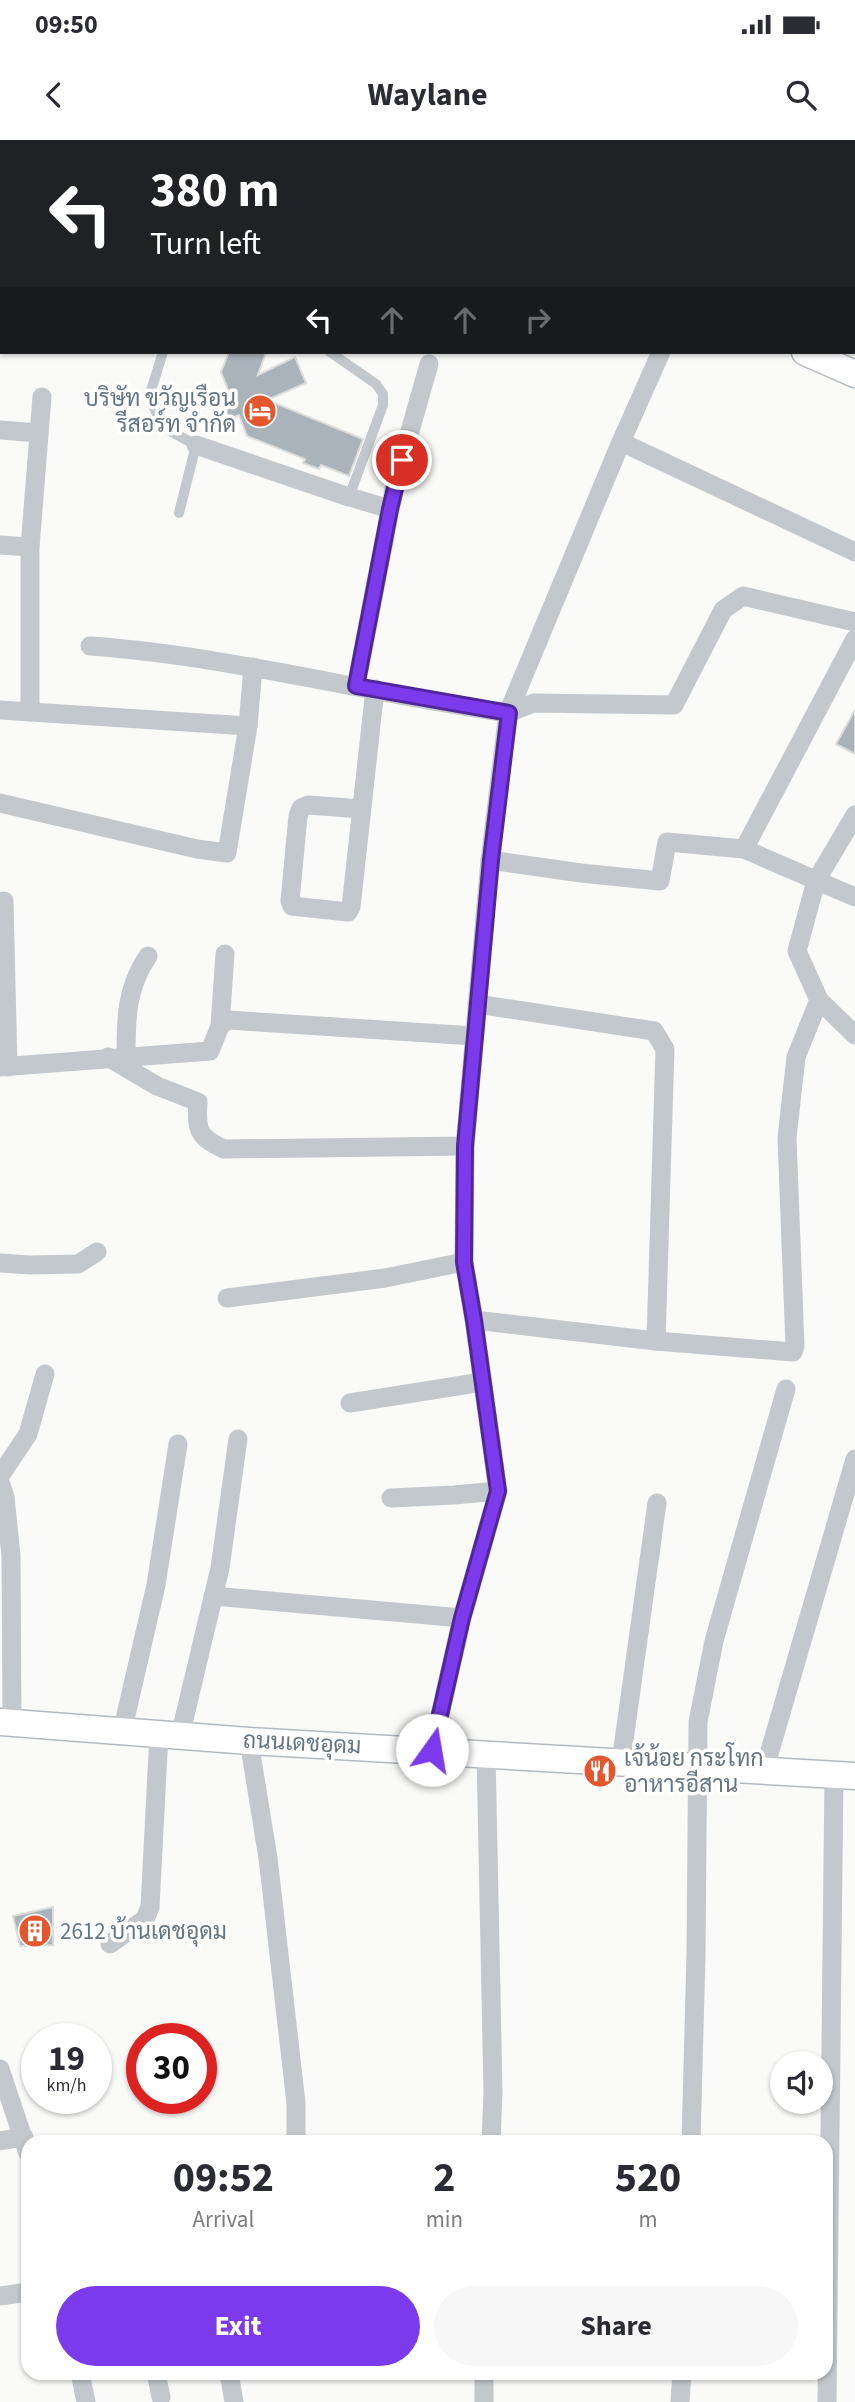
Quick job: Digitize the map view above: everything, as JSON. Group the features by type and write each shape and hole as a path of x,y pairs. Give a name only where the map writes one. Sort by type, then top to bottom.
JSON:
{"main road":[{"path":"810,354 855,374"},
{"name":"ถนนเดชอุดม","path":"6,1723 249,1741 845,1776"}],"street":[{"path":"432,1750 462,1618 498,1491 464,1262 465,1146 491,860 509,713 621,442 661,354"},
{"path":"361,809 308,805 301,808 296,828 290,901 292,906 348,912 351,907 361,809 366,687 390,509 429,364"},
{"path":"30,712 30,547 42,397"},
{"path":"0,430 38,433"},
{"path":"621,442 855,552"},
{"path":"196,445 390,509"},
{"path":"0,545 30,547"},
{"path":"90,646 136,649 253,667 509,713 534,703 674,705 723,610 743,596 855,622"},
{"path":"744,849 855,639"},
{"path":"0,803 197,849 228,852 248,726 253,667"},
{"path":"0,710 248,726"},
{"path":"855,815 816,881 797,951 819,1000 855,1035"},
{"path":"491,860 660,881 667,842 744,849 855,897"},
{"path":"4,901 4,1067 210,1051 220,1026 225,954"},
{"path":"117,1057 127,1001 137,971 148,956"},
{"path":"474,1320 656,1341 793,1352 795,1346 787,1138 796,1057 819,1000"},
{"path":"477,1004 654,1031 665,1049 656,1341"},
{"path":"220,1026 228,1020 474,1036"},
{"path":"117,1057 157,1086 198,1102 197,1125 208,1142 224,1149 465,1146"},
{"path":"0,1262 30,1265 78,1264 97,1252"},
{"path":"227,1298 385,1278 464,1262"},
{"path":"0,1476 28,1434 45,1374"},
{"path":"350,1403 482,1382"},
{"path":"691,2135 698,1722 714,1640 786,1389"},
{"path":"110,1944 145,1919 150,1907 169,1735 220,1568 238,1439"},
{"path":"122,1731 156,1585 178,1444"},
{"path":"764,1771 855,1459"},
{"path":"0,1482 5,1497 11,1556 6,1723"},
{"path":"391,1498 498,1491"},
{"path":"621,1762 657,1503"},
{"path":"213,1596 462,1618"},
{"path":"249,1741 268,1858 296,2103 296,2135"},
{"path":"486,1754 493,2092 491,2135"},
{"path":"833,2193 845,1776"},
{"path":"0,2069 23,2135"},
{"path":"0,2141 21,2144"},
{"path":"0,2296 21,2293"},
{"path":"81,2380 86,2402"},
{"path":"157,2380 161,2397"},
{"path":"230,2380 234,2402"},
{"path":"484,2380 484,2402"},
{"path":"681,2402 682,2380"},
{"path":"827,2402 828,2380"}],"lane":[{"path":"162,354 149,397 159,419 170,431 196,445 179,513"},
{"path":"333,354 376,384 383,394 383,405 351,498"}],"building":[{"name":"บริษัท ขวัญเรือน รีสอร์ท จำกัด","path":"228,354 265,354 258,375 295,357 306,383 267,400 363,439 349,476 321,465 319,469 303,463 305,459 247,436 239,415 229,419 221,401 231,397 221,372"},
{"path":"855,710 855,754 836,744"},
{"name":"2612 บ้านเดชอุดม","path":"53,1907 53,1945 20,1946 13,1916"}],"place":[{"name":"บริษัท ขวัญเรือน รีสอร์ท จำกัด","path":"260,411"},
{"name":"เจ้น้อย กระโทก อาหารอีสาน","path":"600,1771"},
{"name":"2612 บ้านเดชอุดม","path":"35,1931"}],"route":[{"path":"402,460 356,686 509,713 491,860 465,1146 464,1262 498,1491 462,1618 432,1750"}]}
